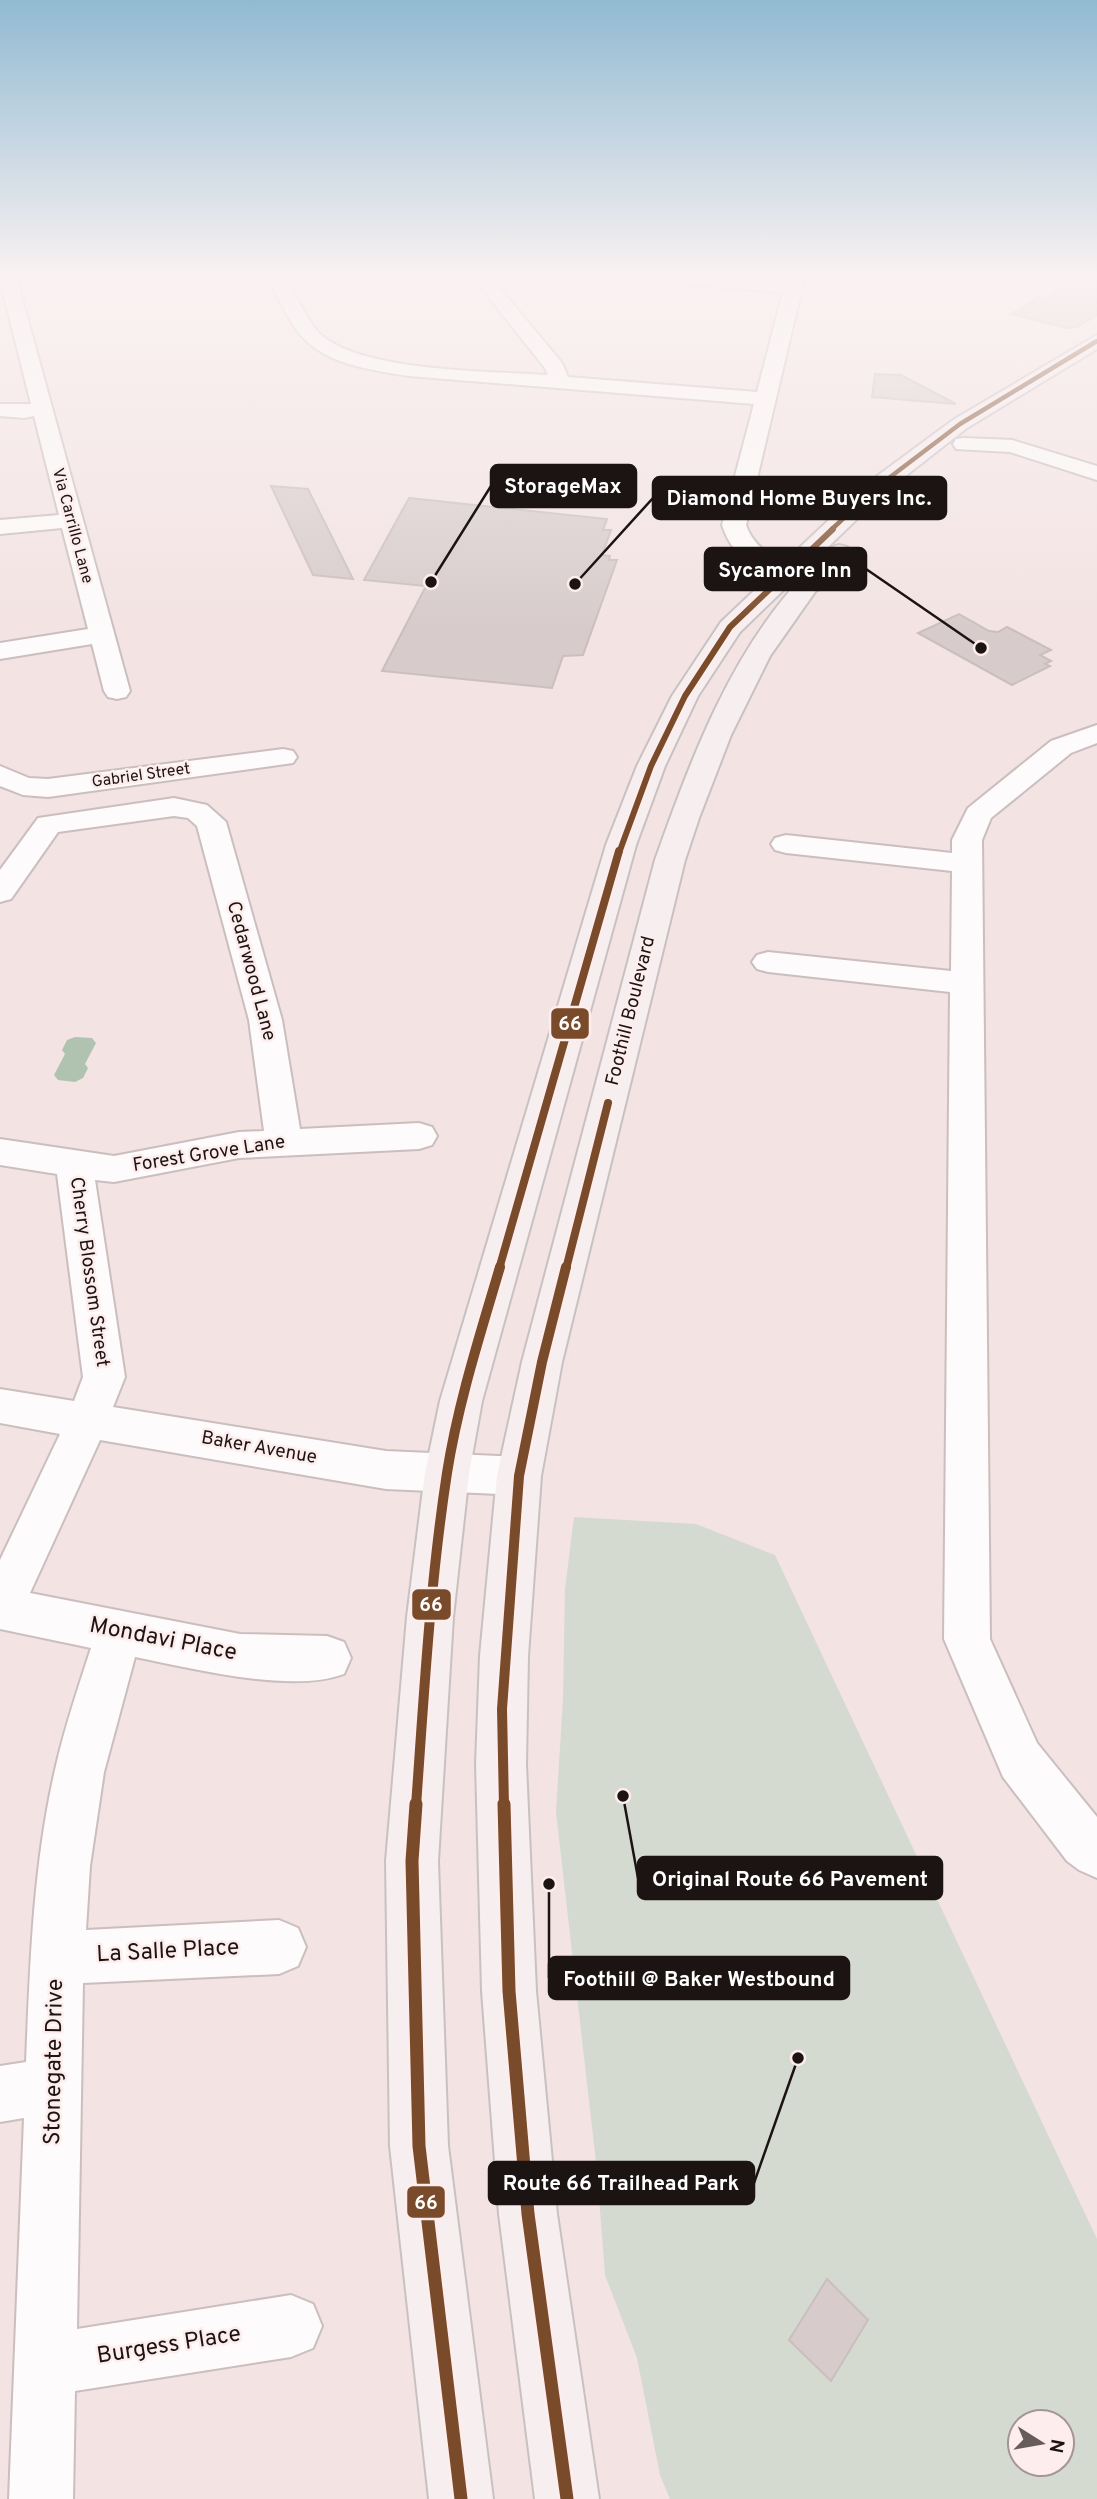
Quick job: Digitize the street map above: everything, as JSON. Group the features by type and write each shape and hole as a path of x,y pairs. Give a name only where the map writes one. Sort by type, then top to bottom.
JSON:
{"main road":[{"name":"Foothill Boulevard","path":"567,2499 528,2214 509,1991 502,1710 519,1476 546,1348 670,860 695,784 744,680 797,578 877,486 936,440 1011,397"},
{"name":"Foothill Boulevard","path":"461,2499 419,2146 412,1861 424,1683 447,1472 461,1401 621,845 651,766 685,696 730,627 797,578 833,558 889,504 1029,397"}],"street":[{"name":"Via Carrillo Lane","path":"38,397 117,691"},
{"path":"737,397 767,399 734,525 736,537 747,548 797,578"},
{"path":"0,410 24,412 41,408"},
{"path":"964,444 1014,437 1097,460"},
{"path":"1014,437 1097,473"},
{"path":"0,527 70,520"},
{"path":"0,651 101,635"},
{"path":"1097,733 1061,747 978,814 967,840 967,1639 1020,1760 1084,1843 1097,1852"},
{"name":"Gabriel Street","path":"0,775 23,786 48,788 283,757"},
{"name":"Cedarwood Lane","path":"0,892 47,824 174,807 197,811 211,822 268,1029 281,1104 283,1141"},
{"path":"786,844 967,864"},
{"path":"768,961 967,983"},
{"name":"Forest Grove Lane","path":"0,1152 114,1169 239,1145 419,1136"},
{"name":"Cherry Blossom Street","path":"0,1608 88,1421 104,1377 74,1163"},
{"name":"Baker Avenue","path":"0,1406 212,1439 386,1470 519,1476"},
{"name":"Mondavi Place","path":"0,1608 240,1656 327,1658"},
{"name":"Stonegate Drive","path":"41,2499 57,1958 64,1866 79,1772 119,1632"},
{"name":"La Salle Place","path":"57,1958 279,1947"},
{"path":"0,2094 55,2085"},
{"name":"Burgess Place","path":"47,2365 291,2326"}],"shaded area":[{"path":"75,1037 92,1038 96,1043 85,1064 88,1068 83,1078 75,1082 58,1080 54,1075 65,1054 62,1050 67,1040"},
{"path":"574,1517 696,1524 775,1555 1097,2239 1097,2499 670,2499 660,2475 637,2358 605,2275 597,2171 556,1812 563,1699 565,1589"}],"building":[{"path":"872,397 942,397 956,404"},
{"path":"271,486 308,489 353,579 313,575"},
{"path":"409,498 607,519 603,530 611,530 602,555 610,556 609,560 617,560 583,655 563,656 552,688 382,671 426,586 364,580"},
{"path":"959,614 989,631 998,632 1007,627 1051,650 1040,655 1051,661 1045,664 1050,666 1012,685 918,633"},
{"path":"827,2279 868,2320 831,2381 789,2340"}],"transit line":[{"name":"66","path":"461,2499 419,2146 412,1861 430,1617 447,1473 461,1401 621,845 651,766 685,696 730,627 877,487 960,424 1005,397"},
{"name":"66","path":"567,2499 528,2214 509,1991 502,1709 519,1476 542,1362 608,1103"}],"place":[{"name":"StorageMax","path":"431,582"},
{"name":"Diamond Home Buyers Inc.","path":"575,584"},
{"name":"Sycamore Inn","path":"981,648"},
{"name":"Original Route 66 Pavement","path":"623,1796"},
{"name":"Foothill @ Baker Westbound","path":"549,1884"},
{"name":"Route 66 Trailhead Park","path":"798,2058"}]}
